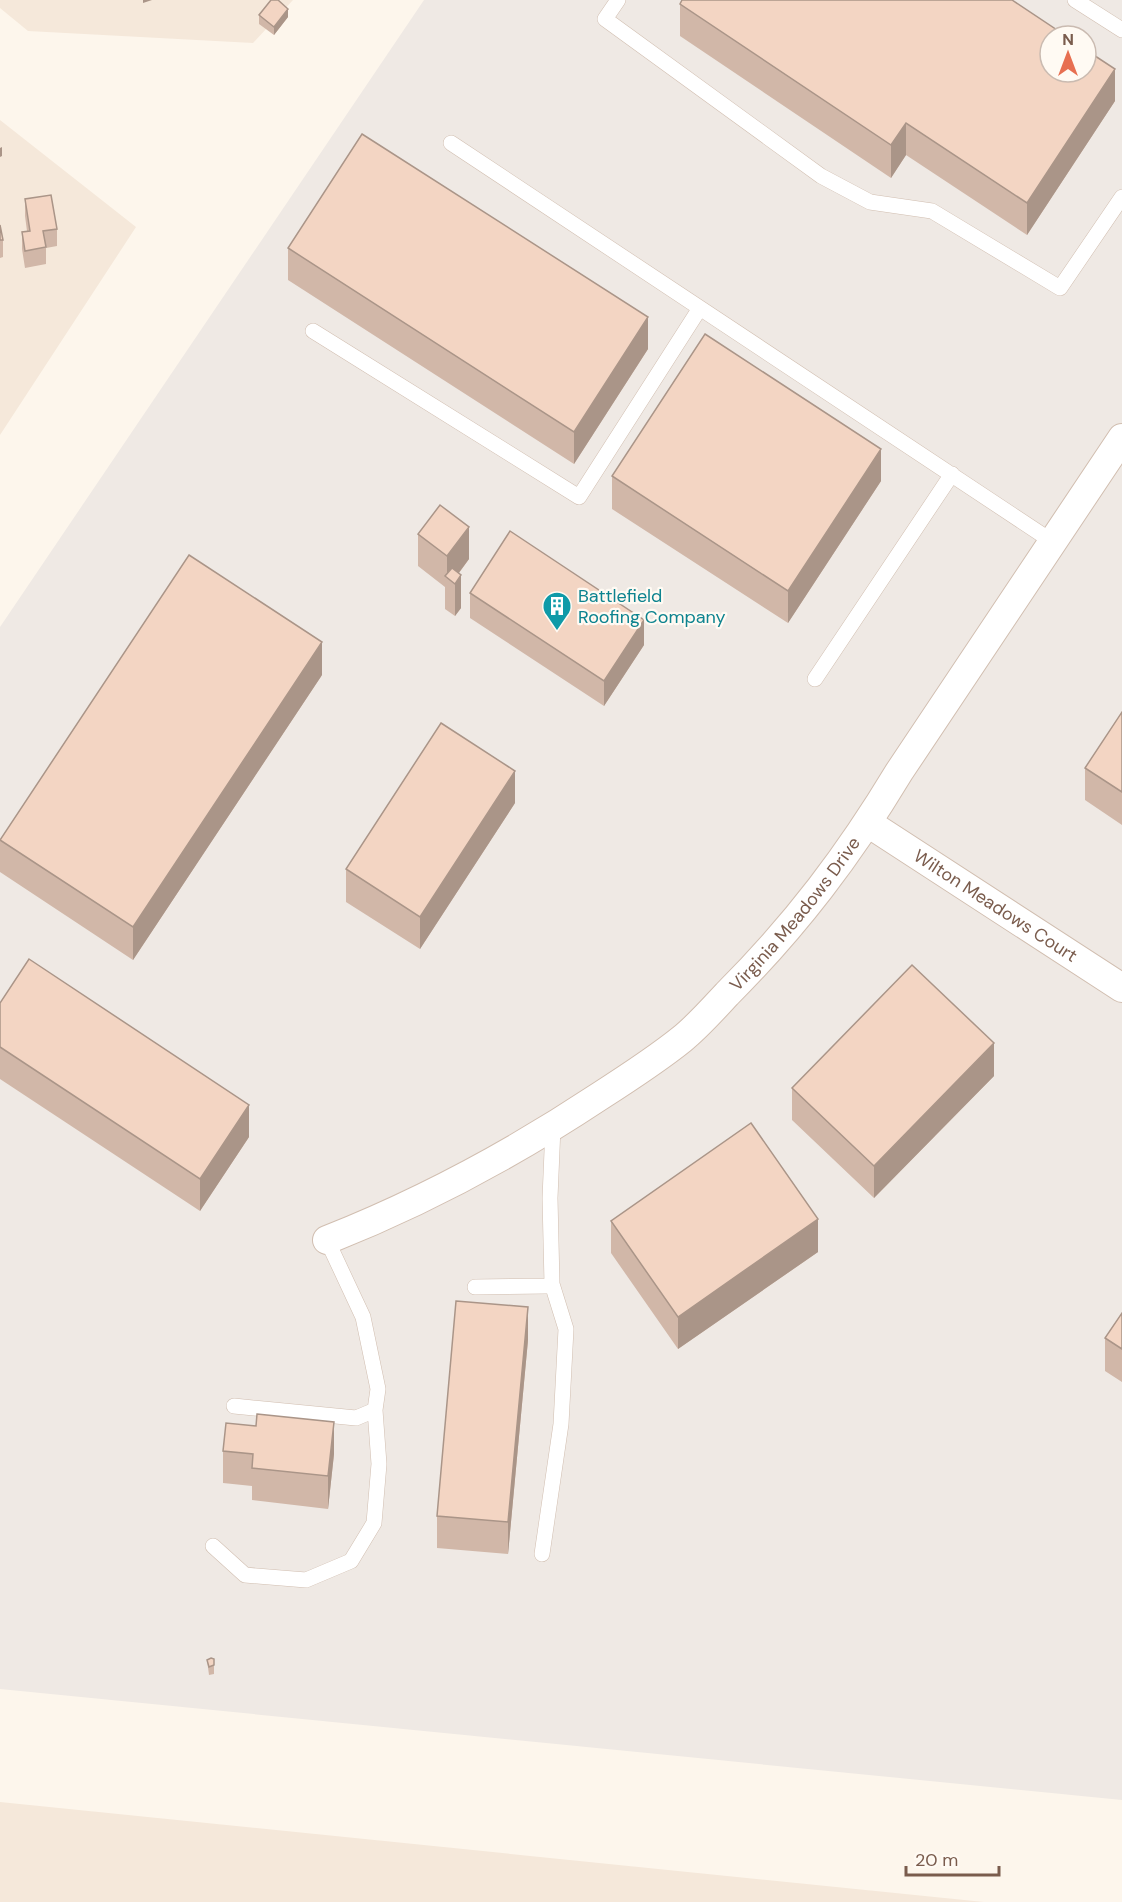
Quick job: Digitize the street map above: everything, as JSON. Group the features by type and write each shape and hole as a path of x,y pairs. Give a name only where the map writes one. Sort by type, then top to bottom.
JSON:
{"street":[{"name":"Virginia Meadows Drive","path":"327,1240 461,1179 553,1127 641,1070 684,1038 756,965 813,900 868,823 899,772 1122,438"},
{"name":"Wilton Meadows Court","path":"868,823 1122,988"}],"lane":[{"path":"618,0 605,20 821,176 870,202 932,211 1060,288 1122,197"},
{"path":"1075,0 1122,30"},
{"path":"451,143 1053,542"},
{"path":"314,331 579,497 700,308"},
{"path":"815,679 952,474"},
{"path":"542,1554 561,1424 566,1329 552,1284 550,1198 553,1127"},
{"path":"213,1546 245,1575 306,1580 351,1561 374,1523 379,1464 375,1410 378,1389 363,1317 327,1240"},
{"path":"475,1287 552,1284"},
{"path":"234,1406 356,1418 375,1410"}],"shaded area":[{"path":"0,0 293,0 253,43 28,31 0,8"},
{"path":"424,0 1122,0 1122,1800 0,1689 0,627"},
{"path":"0,120 136,227 0,435"},
{"path":"0,1802 984,1902 0,1902"}],"building":[{"path":"271,0 278,0 288,9 274,27 259,15"},
{"path":"682,0 1012,0 1048,24 1038,24 1038,84 1098,84 1098,58 1115,69 1027,203 906,123 891,145 680,4"},
{"path":"362,134 648,317 574,432 288,248"},
{"path":"51,195 57,229 43,231 46,247 25,251 22,232 30,231 25,199"},
{"path":"705,334 881,449 788,591 612,476"},
{"path":"440,505 469,527 447,556 418,534"},
{"name":"Battlefield Roofing Company","path":"510,531 644,620 604,681 470,593"},
{"path":"189,555 322,642 133,927 0,840"},
{"path":"452,568 461,575 455,584 445,576"},
{"path":"1122,712 1122,792 1085,768"},
{"path":"441,723 515,771 420,917 346,869"},
{"path":"29,959 249,1105 200,1179 0,1047 0,1003"},
{"path":"912,965 994,1043 874,1166 792,1088"},
{"path":"751,1123 818,1219 678,1317 611,1221"},
{"path":"456,1301 528,1307 508,1522 437,1516"},
{"path":"1122,1313 1122,1349 1105,1338"},
{"path":"257,1414 334,1422 328,1476 252,1468 253,1454 223,1451 226,1423 256,1426"},
{"path":"214,1659 214,1665 209,1667 207,1660"}],"place":[{"name":"Battlefield Roofing Company","path":"557,632"}]}
